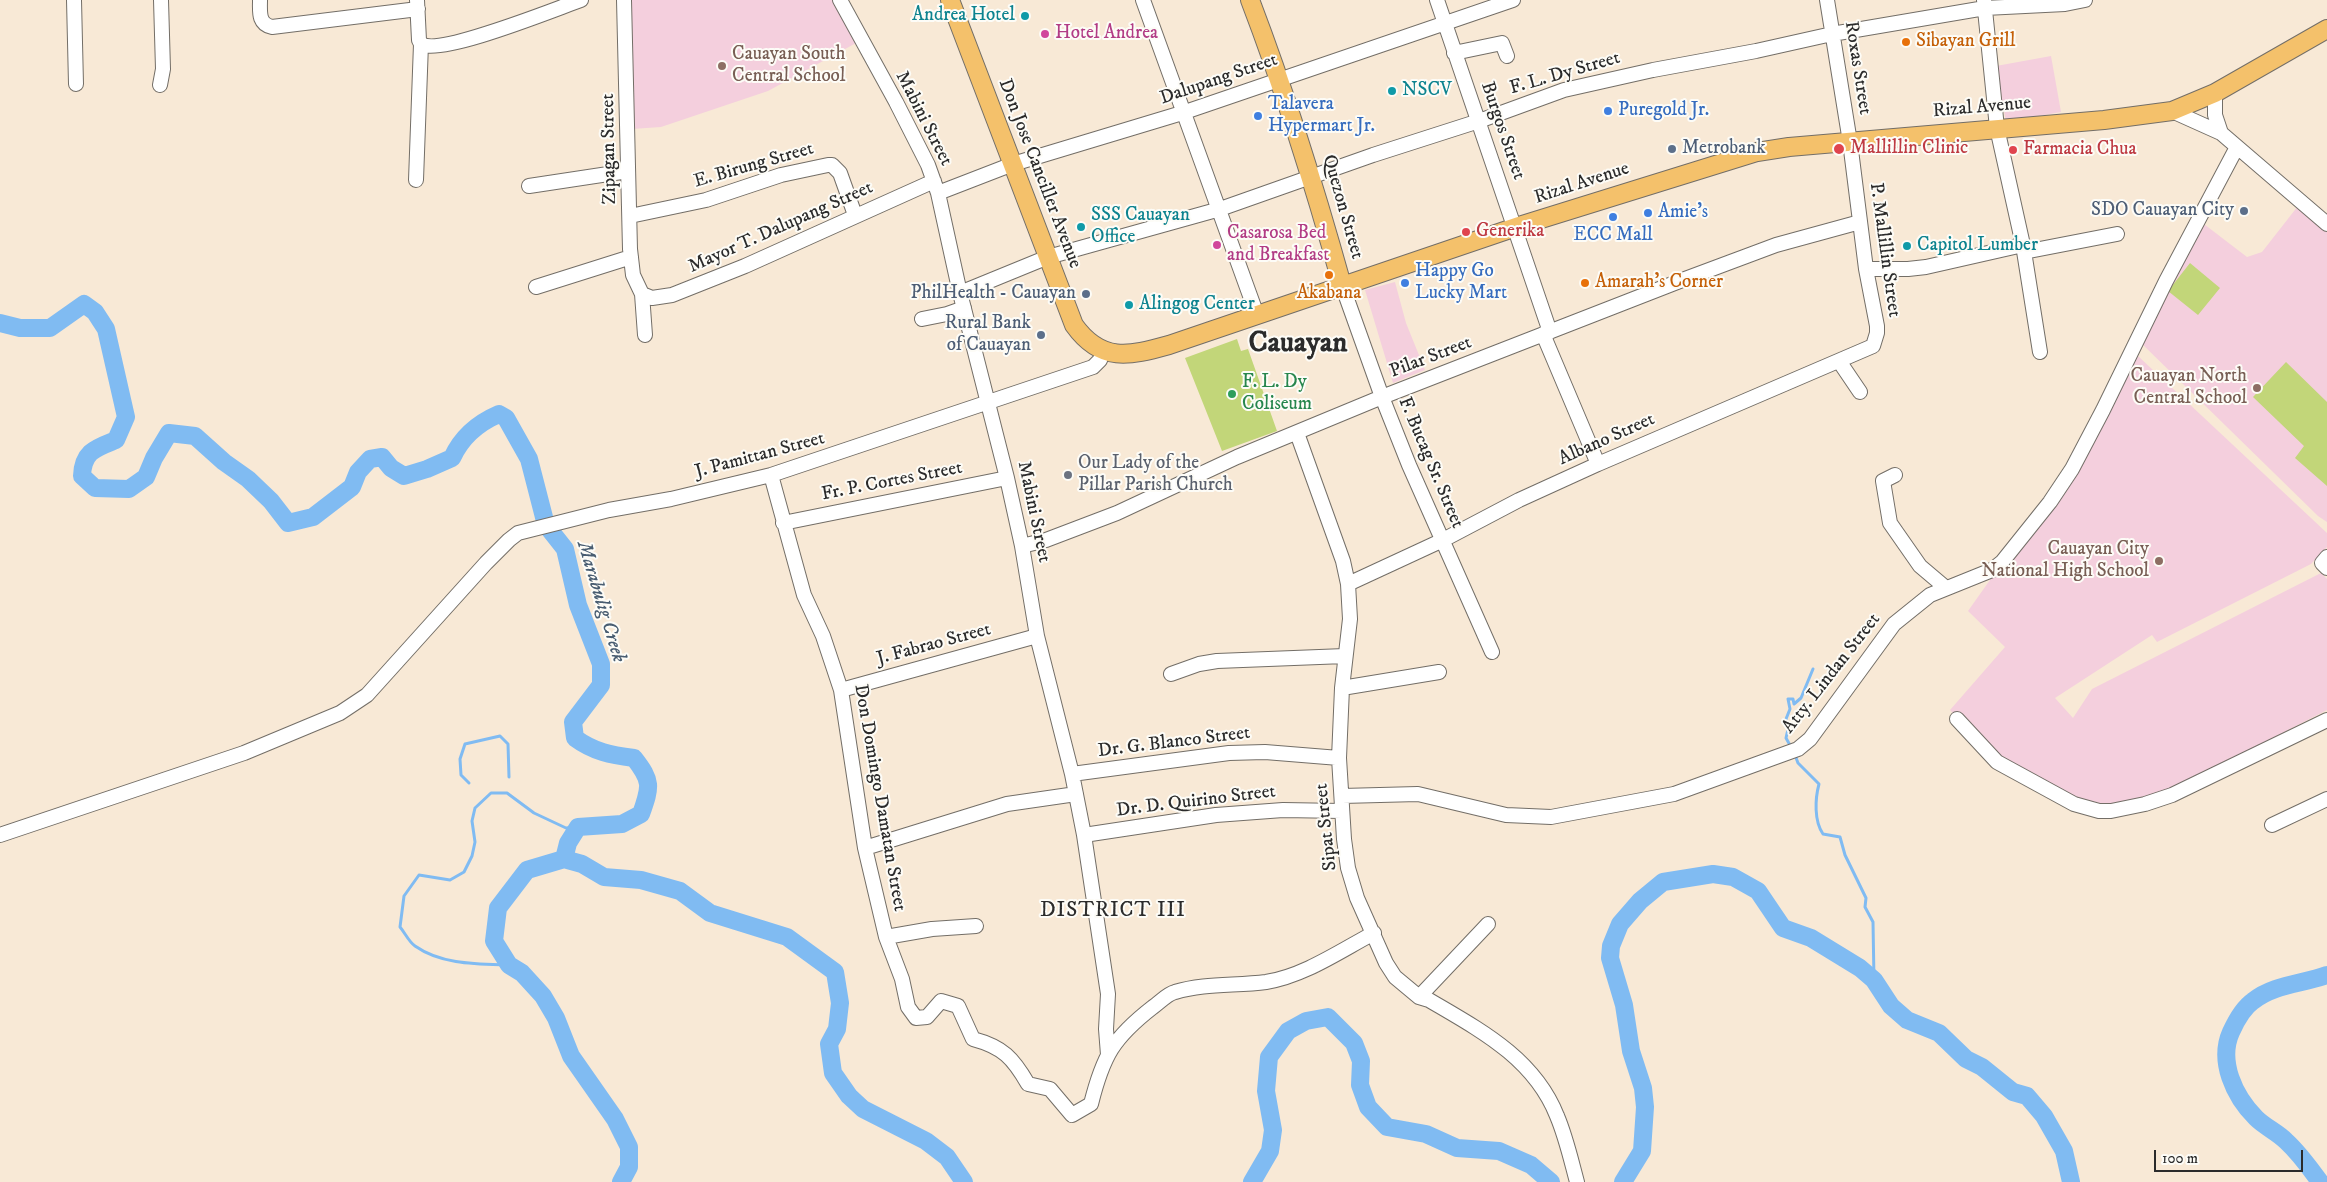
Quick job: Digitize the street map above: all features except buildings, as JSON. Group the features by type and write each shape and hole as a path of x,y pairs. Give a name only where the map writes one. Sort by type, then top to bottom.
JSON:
{"main road":[{"name":"Don Jose Canciller Avenue","path":"950,0 1074,324 1093,345 1104,350"},
{"name":"Quezon Street","path":"1250,0 1280,79 1312,177 1342,285"},
{"name":"Rizal Avenue","path":"1104,350 1120,355 1140,353 1515,228 1757,152 1789,146 2104,120 2172,111 2215,93 2327,29"}],"street":[{"path":"74,0 76,84"},
{"path":"160,0 163,69 160,85"},
{"path":"260,0 260,18 266,26 272,27 417,4 421,44 416,180"},
{"path":"421,44 437,46 458,42 581,0"},
{"name":"Zipagan Street","path":"624,0 631,257 634,275 642,294 645,335"},
{"name":"Mabini Street","path":"840,0 896,102 928,165 936,187 960,293 1007,478 1022,546 1037,636 1076,794 1108,994 1106,1029 1108,1055"},
{"path":"1143,0 1182,113 1220,209 1257,315"},
{"name":"Burgos Street","path":"1437,0 1454,53 1480,121 1515,228 1546,333 1598,464"},
{"name":"Dalupang Street","path":"936,187 1182,113 1513,0"},
{"name":"Roxas Street","path":"1827,0 1850,142"},
{"name":"F. L. Dy Street","path":"960,293 1048,257 1220,209 1480,121 1564,90 1587,84 1756,52 1832,34 1985,4 2065,4 2085,0"},
{"path":"1985,4 1996,128 2024,249 2040,352"},
{"path":"1454,53 1502,42 1507,56"},
{"path":"2215,93 2215,115 2221,133"},
{"path":"2172,111 2221,133 2327,224"},
{"name":"P. Mallillin Street","path":"1850,142 1866,269 1878,333"},
{"name":"Atty. Lindan Street","path":"1342,796 1418,794 1506,815 1551,816 1674,794 1798,749 1810,739 1894,624 1930,595 1992,570 2002,562 2072,469 2135,347 2166,280 2237,147"},
{"name":"E. Birung Street","path":"630,216 706,200 781,175 828,165 832,165 840,173 855,215"},
{"path":"529,186 628,171"},
{"name":"Mayor T. Dalupang Street","path":"642,294 652,298 672,295 745,266 855,215 936,187"},
{"name":"Pilar Street","path":"1022,546 1046,540 1116,513 1237,457 1382,397 1546,333 1776,245 1860,222"},
{"path":"1866,269 1926,267 2117,234"},
{"path":"536,287 631,257"},
{"name":"F. Bucag Sr. Street","path":"1342,285 1382,397 1492,652"},
{"path":"922,319 964,308"},
{"name":"Albano Street","path":"1348,584 1443,540 1519,500 1598,464 1869,350 1876,341 1878,333"},
{"path":"988,404 1093,367 1100,360 1104,350"},
{"path":"1839,361 1860,392"},
{"name":"J. Pamittan Street","path":"0,836 244,753 340,713 367,695 509,540 518,533 537,527 679,497 771,475 988,404"},
{"name":"Sipat Street","path":"1298,433 1343,561 1348,584 1350,619 1342,688 1339,758 1348,868 1357,898 1374,933 1379,950 1395,977 1419,997 1429,1000 1510,1050 1526,1067 1542,1089 1557,1115 1577,1182"},
{"name":"Don Domingo Damatan Street","path":"771,475 804,595 823,636 841,690 865,848 886,937 902,979 908,1007 916,1018 927,1017 941,1002 958,1006 973,1039 990,1044 1015,1062 1028,1084 1050,1089 1072,1115 1091,1104 1100,1069 1130,1025 1173,992 1233,983 1266,982 1297,973 1374,933"},
{"path":"1895,475 1884,481 1890,523 1920,566 1946,588"},
{"name":"Fr. P. Cortes Street","path":"783,523 1007,478"},
{"name":"J. Fabrao Street","path":"841,690 1037,636"},
{"path":"1172,674 1199,664 1217,661 1345,656"},
{"path":"1342,688 1439,672"},
{"path":"1957,719 1997,762 2074,804 2099,811 2145,804 2172,795 2327,720"},
{"name":"Dr. G. Blanco Street","path":"1072,774 1229,753 1265,752 1339,758"},
{"path":"865,848 1007,804 1076,794"},
{"path":"2272,825 2327,799"},
{"name":"Dr. D. Quirino Street","path":"1084,835 1216,815 1283,810 1342,811"},
{"path":"1419,997 1488,924"},
{"path":"886,937 932,928 976,926"}],"shaded area":[{"name":"Cauayan South Central School","path":"629,0 834,0 858,42 768,91 661,127 632,129"},
{"path":"2051,56 2061,112 2006,122 1996,66"},
{"name":"Cauayan North Central School","path":"2298,206 2327,232 2327,522 2318,516 2139,341 2200,221 2247,257 2262,252"},
{"path":"1395,282 1406,323 1425,370 1393,383 1365,290"},
{"name":"Cauayan City National High School","path":"2138,356 2327,533 2327,547 2311,564 2157,642 2152,635 2055,698 2073,718 2092,689 2321,573 2327,579 2327,710 2175,788 2151,797 2113,804 2099,803 2073,797 1998,761 1950,710 2005,647 1968,611 2036,515"}],"green space":[{"path":"2190,263 2220,288 2198,315 2168,291"},
{"name":"F. L. Dy Coliseum","path":"1237,339 1241,351 1248,349 1277,431 1222,451 1185,358"},
{"path":"2286,362 2327,402 2327,486 2295,458 2304,446 2253,397"}],"waterway":[{"name":"Marabulig Creek","path":"0,323 20,328 50,328 84,304 95,312 106,329 126,417 116,440 97,448 85,461 82,476 95,488 129,489 146,477 154,458 169,433 195,436 224,462 248,479 271,501 288,523 313,517 352,487 358,472 370,459 382,457 391,468 404,476 427,469 452,458 471,431 499,414 506,418 529,459 546,525 565,549 578,605 601,664 601,685 573,722 575,738 589,747 603,752 634,758 647,778 648,784 647,797 641,814 622,824 578,827 568,843 564,859"},
{"path":"1791,747 1786,738 1788,729 1786,719 1790,709 1788,699 1793,699 1794,704 1801,698 1813,669"},
{"name":"Marabulig Creek","path":"469,783 461,775 460,759 465,744 500,736 508,744 509,777"},
{"path":"1795,755 1798,763 1819,784 1816,810 1820,829 1823,834 1840,837 1845,855 1866,898 1865,907 1873,922 1874,980"},
{"name":"Marabulig Creek","path":"509,965 473,964 448,960 437,957 415,946 400,927 404,896 419,875 450,880 464,872 472,856 475,842 472,821 475,808 491,793 507,793 534,813 566,828 578,827"},
{"path":"621,1182 629,1167 629,1147 615,1119 571,1056 556,1018 543,996 522,973 509,965 494,941 498,908 527,870 564,859 582,864 604,877 641,880 680,891 710,913 787,937 835,972 840,1003 837,1029 829,1044 833,1073 849,1096 863,1109 926,1141 947,1157 964,1182"},
{"path":"1623,1182 1642,1151 1645,1107 1643,1088 1631,1051 1624,1005 1610,958 1611,946 1620,924 1640,901 1663,882 1713,874 1733,877 1758,891 1783,928 1811,938 1860,968 1874,980 1891,1006 1907,1020 1939,1033 1966,1059 1982,1067 2013,1092 2027,1096 2044,1116 2064,1151 2071,1182"},
{"path":"2320,1182 2291,1146 2248,1109 2230,1078 2226,1055 2227,1043 2231,1032 2249,1004 2270,991 2327,975"},
{"path":"1252,1182 1270,1151 1273,1130 1266,1091 1269,1057 1288,1031 1306,1021 1328,1017 1354,1043 1361,1061 1360,1085 1368,1107 1387,1127 1426,1134 1457,1148 1499,1151 1531,1165 1551,1182"}],"place":[{"name":"Andrea Hotel","path":"1025,16"},
{"name":"Hotel Andrea","path":"1045,34"},
{"name":"Sibayan Grill","path":"1906,42"},
{"name":"Cauayan South Central School","path":"722,66"},
{"name":"NSCV","path":"1392,91"},
{"name":"Puregold Jr.","path":"1608,111"},
{"name":"Talavera Hypermart Jr.","path":"1258,116"},
{"name":"Metrobank","path":"1672,149"},
{"name":"Mallillin Clinic","path":"1839,149"},
{"name":"Farmacia Chua","path":"2013,150"},
{"name":"SDO Cauayan City","path":"2244,211"},
{"name":"Amie's","path":"1648,213"},
{"name":"ECC Mall","path":"1613,217"},
{"name":"SSS Cauayan Office","path":"1081,227"},
{"name":"Generika","path":"1466,232"},
{"name":"Casarosa Bed and Breakfast","path":"1217,245"},
{"name":"Capitol Lumber","path":"1907,246"},
{"name":"Akabana","path":"1329,275"},
{"name":"Happy Go Lucky Mart","path":"1405,283"},
{"name":"Amarah's Corner","path":"1585,283"},
{"name":"PhilHealth - Cauayan","path":"1086,294"},
{"name":"Alingog Center","path":"1129,305"},
{"name":"Rural Bank of Cauayan","path":"1041,335"},
{"name":"Cauayan North Central School","path":"2257,388"},
{"name":"F. L. Dy Coliseum","path":"1232,394"},
{"name":"Our Lady of the Pillar Parish Church","path":"1068,475"},
{"name":"Cauayan City National High School","path":"2159,561"}],"district":[{"name":"Cauayan","path":"1298,345"},
{"name":"DISTRICT III","path":"1113,912"}]}
